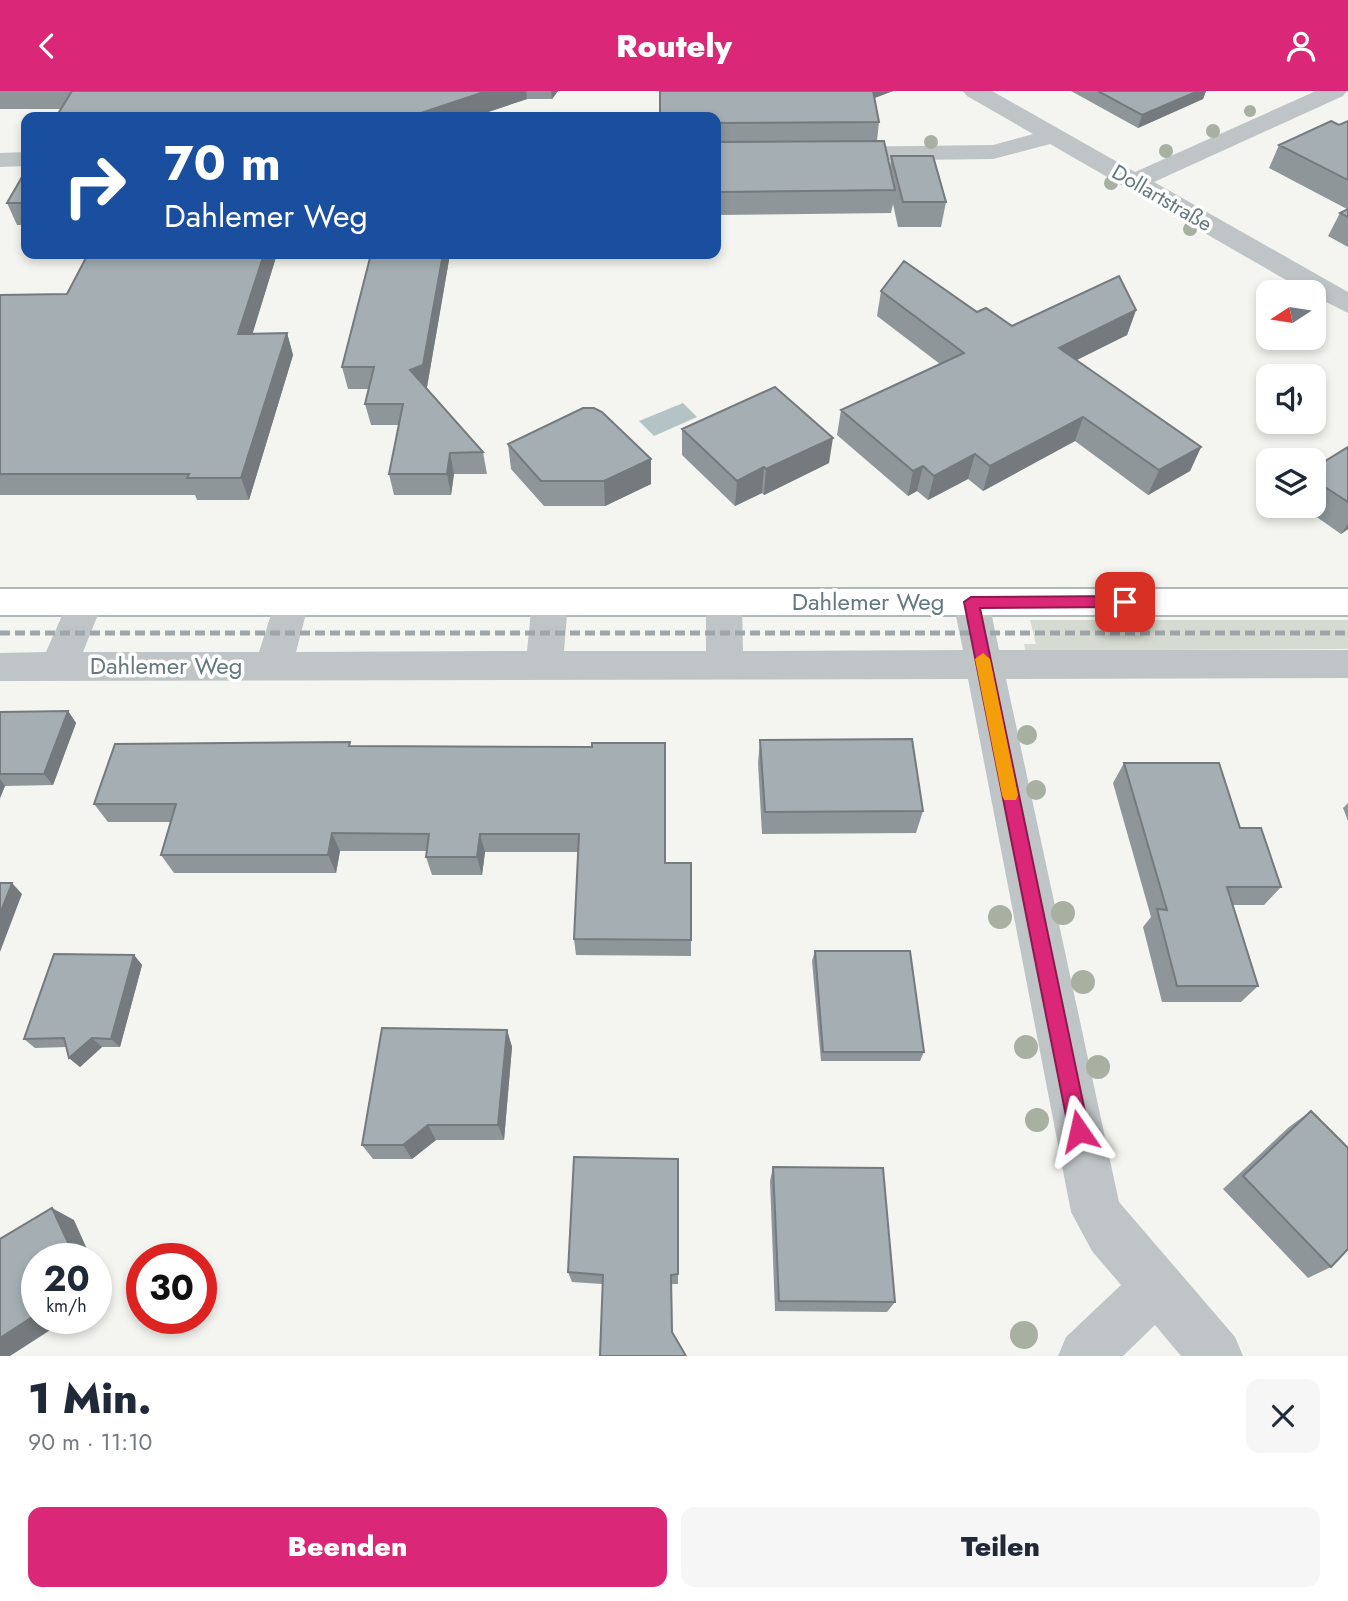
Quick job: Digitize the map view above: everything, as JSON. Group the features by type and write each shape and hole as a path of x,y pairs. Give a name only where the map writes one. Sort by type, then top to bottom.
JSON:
{"main road":[{"name":"Dahlemer Weg","path":"0,602 1348,602"}],"street":[{"name":"Dollartstraße","path":"975,91 1348,305"},
{"path":"1135,182 1335,91"},
{"path":"814,154 993,152 1014,149 1052,135"},
{"path":"0,160 21,159"},
{"name":"Dahlemer Weg","path":"59,667 85,602"},
{"name":"Dahlemer Weg","path":"274,666 291,602"},
{"path":"544,664 550,602"},
{"path":"724,602 725,664"},
{"path":"971,602 1096,1212 1216,1356"},
{"name":"Dahlemer Weg","path":"0,667 1348,664"},
{"path":"1085,1356 1157,1287"}],"shaded area":[{"path":"683,403 697,417 654,436 639,421"},
{"path":"1030,620 1348,620 1348,649 1154,650 1151,654 1026,655 1024,644 1036,644"}],"building":[{"path":"72,91 487,91 424,112 59,112"},
{"path":"660,91 873,91 879,122 721,123 721,112 660,112"},
{"path":"1098,91 1198,91 1142,115"},
{"path":"1331,121 1339,125 1348,121 1348,180 1279,145"},
{"path":"884,141 895,190 721,192 721,142"},
{"path":"891,156 933,156 946,202 903,202"},
{"path":"21,179 21,203 7,203"},
{"path":"1348,209 1348,217 1340,213"},
{"path":"85,259 262,259 238,334 287,333 241,478 187,478 189,474 0,474 0,295 67,294"},
{"path":"370,259 442,259 423,365 410,370 483,452 450,453 447,474 389,474 403,404 365,404 374,367 342,367"},
{"path":"904,261 977,312 986,308 1012,326 1119,276 1136,310 1059,348 1201,447 1159,470 1083,417 990,466 975,454 934,476 923,466 913,471 841,410 964,353 881,291"},
{"path":"775,387 833,438 737,481 682,429"},
{"path":"583,408 594,408 602,412 651,459 604,481 541,481 508,444"},
{"path":"1348,447 1348,502 1326,488 1326,461"},
{"path":"68,711 44,774 0,774 0,712"},
{"path":"912,739 923,811 765,812 760,740"},
{"path":"350,742 349,746 592,747 592,743 665,743 665,863 691,863 691,940 574,939 579,834 480,834 477,857 426,857 429,834 332,833 328,855 161,855 176,804 94,804 115,744"},
{"path":"1124,763 1219,763 1240,828 1261,828 1281,887 1227,887 1258,986 1177,986 1157,909 1167,910"},
{"path":"0,883 12,883 0,914"},
{"path":"815,951 910,951 924,1052 823,1052"},
{"path":"54,954 134,955 111,1039 92,1038 69,1058 64,1038 24,1039"},
{"path":"382,1028 507,1030 498,1125 428,1125 403,1145 362,1145"},
{"path":"1311,1111 1348,1148 1348,1249 1331,1267 1243,1176"},
{"path":"574,1157 678,1159 678,1274 671,1275 672,1332 686,1356 600,1356 603,1275 568,1272"},
{"path":"773,1167 883,1168 895,1302 779,1301"},
{"path":"52,1208 68,1243 21,1243 21,1324 0,1338 0,1239"}],"railway":[{"path":"0,633 1348,633"}],"slow traffic":[{"path":"983,659 1010,795"}],"route":[{"path":"1079,1131 971,602 1125,602"}]}
